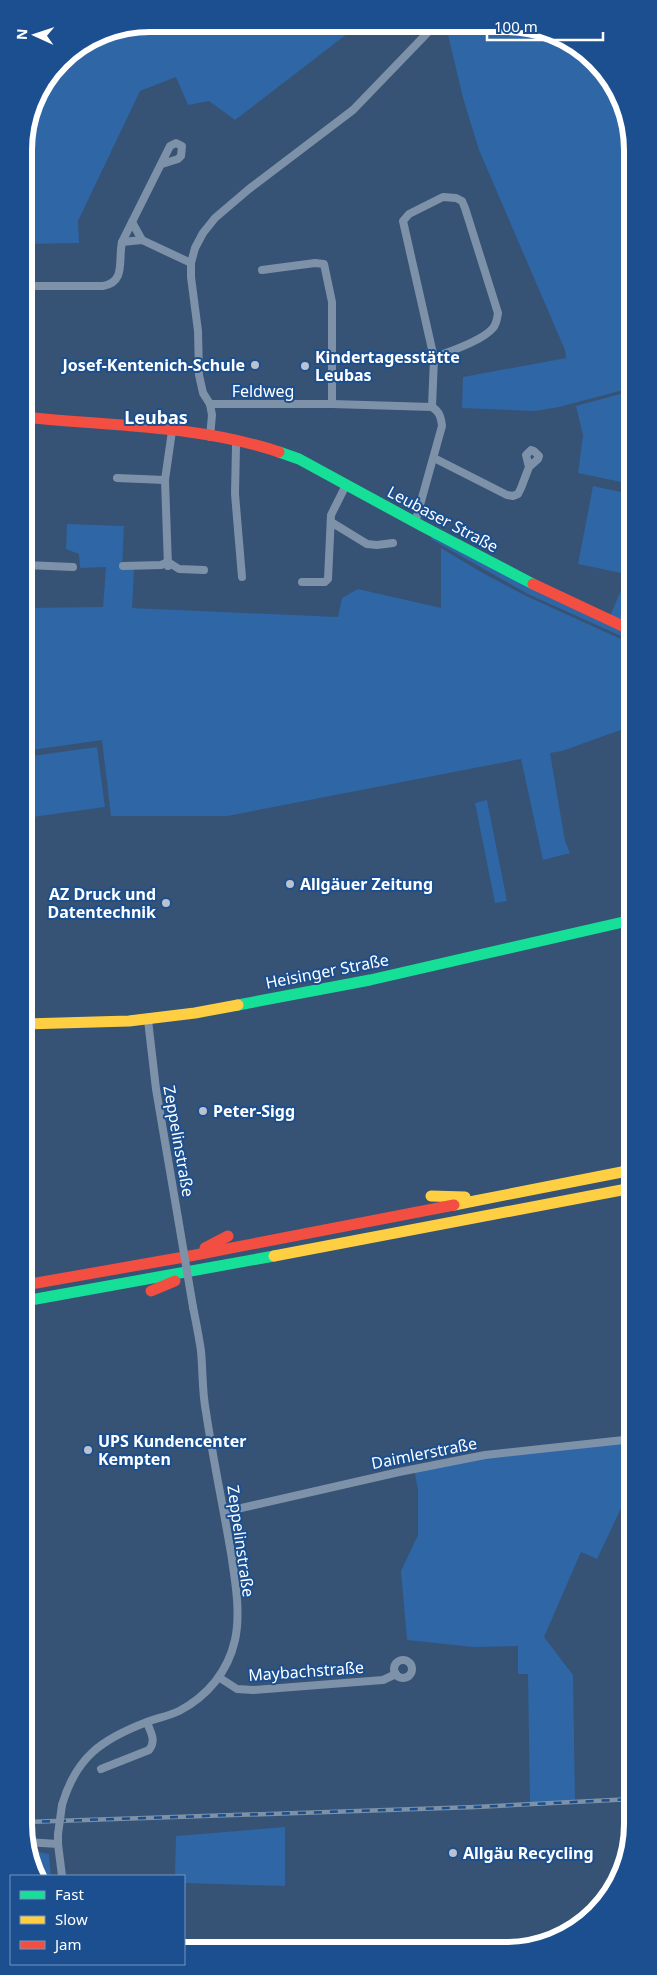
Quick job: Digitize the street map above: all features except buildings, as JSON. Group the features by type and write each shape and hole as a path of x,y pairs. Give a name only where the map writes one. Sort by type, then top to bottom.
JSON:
{"main road":[{"name":"Leubaser Straße","path":"33,418 210,436 267,448 299,459 577,606 624,627"},
{"name":"Heisinger Straße","path":"32,1024 148,1020 229,1007 370,980 624,922"},
{"path":"32,1283 190,1256 496,1198 624,1171"},
{"path":"32,1300 234,1264 624,1189"},
{"path":"431,1196 496,1198"},
{"path":"190,1256 228,1236"},
{"path":"151,1291 168,1283 234,1264"}],"street":[{"path":"210,436 212,415 210,404 203,393 198,375 198,331 191,277 191,263 195,248 203,233 215,218 249,189 354,110 428,32"},
{"path":"33,286 103,286 112,284 117,280 122,242 162,164"},
{"path":"415,522 442,426 441,417 437,410 432,407 434,358 403,221 409,214 443,197 450,196 462,201 465,208 498,313 492,329 484,335 434,358"},
{"path":"132,222 142,240"},
{"path":"122,242 142,240 191,263"},
{"path":"262,270 316,263 324,264 332,302 332,404"},
{"name":"Feldweg","path":"210,404 274,406 332,404 432,407"},
{"path":"168,564 165,480 172,431"},
{"path":"237,441 235,494 242,577"},
{"path":"434,458 507,495 513,496 518,494 522,488 529,467"},
{"path":"117,478 165,480"},
{"path":"302,582 325,582 328,579 331,522 335,507 346,485"},
{"path":"331,522 367,544 377,546 393,543"},
{"path":"124,566 161,566 168,564 179,569 204,570"},
{"path":"33,565 73,567"},
{"name":"Zeppelinstraße","path":"62,1875 58,1834 62,1805 77,1769 92,1752 114,1736 147,1722 178,1712 201,1697 220,1678 236,1639 235,1580 205,1411 201,1351 156,1089 148,1020"},
{"name":"Daimlerstraße","path":"224,1512 399,1472 486,1455 593,1442 624,1440"},
{"name":"Maybachstraße","path":"220,1678 237,1689 253,1690 383,1680 396,1674"},
{"path":"102,1769 149,1750 153,1745 153,1738 147,1722"},
{"path":"34,1843 58,1844"}],"shaded area":[{"path":"346,32 347,34 235,120 209,101 188,105 176,77 140,91 78,221 79,243 33,244 33,143 37,120 48,92 62,73 79,57 92,48 106,42 128,35 143,33"},
{"path":"447,32 506,32 544,39 572,52 590,67 609,92 622,128 624,151 624,390 559,407 535,411 462,408 463,377 566,358 565,350 479,150 463,98"},
{"path":"624,393 624,483 578,473 583,435 576,406"},
{"path":"593,486 624,493 624,558 621,573 578,564"},
{"path":"67,524 124,526 122,568 134,569 132,608 338,617 342,598 358,589 441,608 441,548 526,596 624,640 624,729 562,751 550,753 565,841 570,853 543,860 521,759 227,816 111,816 102,740 33,750 33,608 103,607 106,567 80,568 79,554 66,549"},
{"path":"433,535 624,631 624,637 528,594 431,539"},
{"path":"624,583 624,622 610,616"},
{"path":"97,747 105,807 33,817 33,756"},
{"path":"487,800 507,901 495,903 475,803"},
{"path":"624,1441 624,1502 597,1559 581,1552 544,1637 573,1675 575,1802 530,1804 528,1674 518,1674 518,1646 473,1647 407,1640 401,1571 418,1535 418,1490 414,1469 485,1455"},
{"path":"285,1827 285,1886 185,1883 185,1875 175,1875 176,1836"},
{"path":"36,1852 49,1854 51,1875 45,1875"}],"railway":[{"path":"32,1822 476,1807 624,1799"}],"traffic: fast":[{"path":"279,452 299,459 533,584"},
{"path":"238,1005 370,980 624,922"},
{"path":"32,1300 274,1256"}],"traffic: slow":[{"path":"32,1024 129,1021 195,1013 238,1005"},
{"path":"454,1205 624,1172"},
{"path":"274,1256 624,1190"},
{"path":"431,1196 465,1197"}],"traffic: jam":[{"path":"33,418 185,431 217,436 279,452"},
{"path":"533,584 624,627"},
{"path":"32,1284 190,1256 454,1205"},
{"path":"205,1248 228,1236"},
{"path":"151,1291 175,1281"}],"place":[{"name":"Josef-Kentenich-Schule","path":"255,365"},
{"name":"Kindertagesstätte Leubas","path":"305,366"},
{"name":"Allgäuer Zeitung","path":"290,884"},
{"name":"AZ Druck und Datentechnik","path":"166,903"},
{"name":"Peter-Sigg","path":"203,1111"},
{"name":"UPS Kundencenter Kempten","path":"88,1450"},
{"name":"Allgäu Recycling","path":"453,1853"}],"district":[{"name":"Leubas","path":"156,417"}]}
